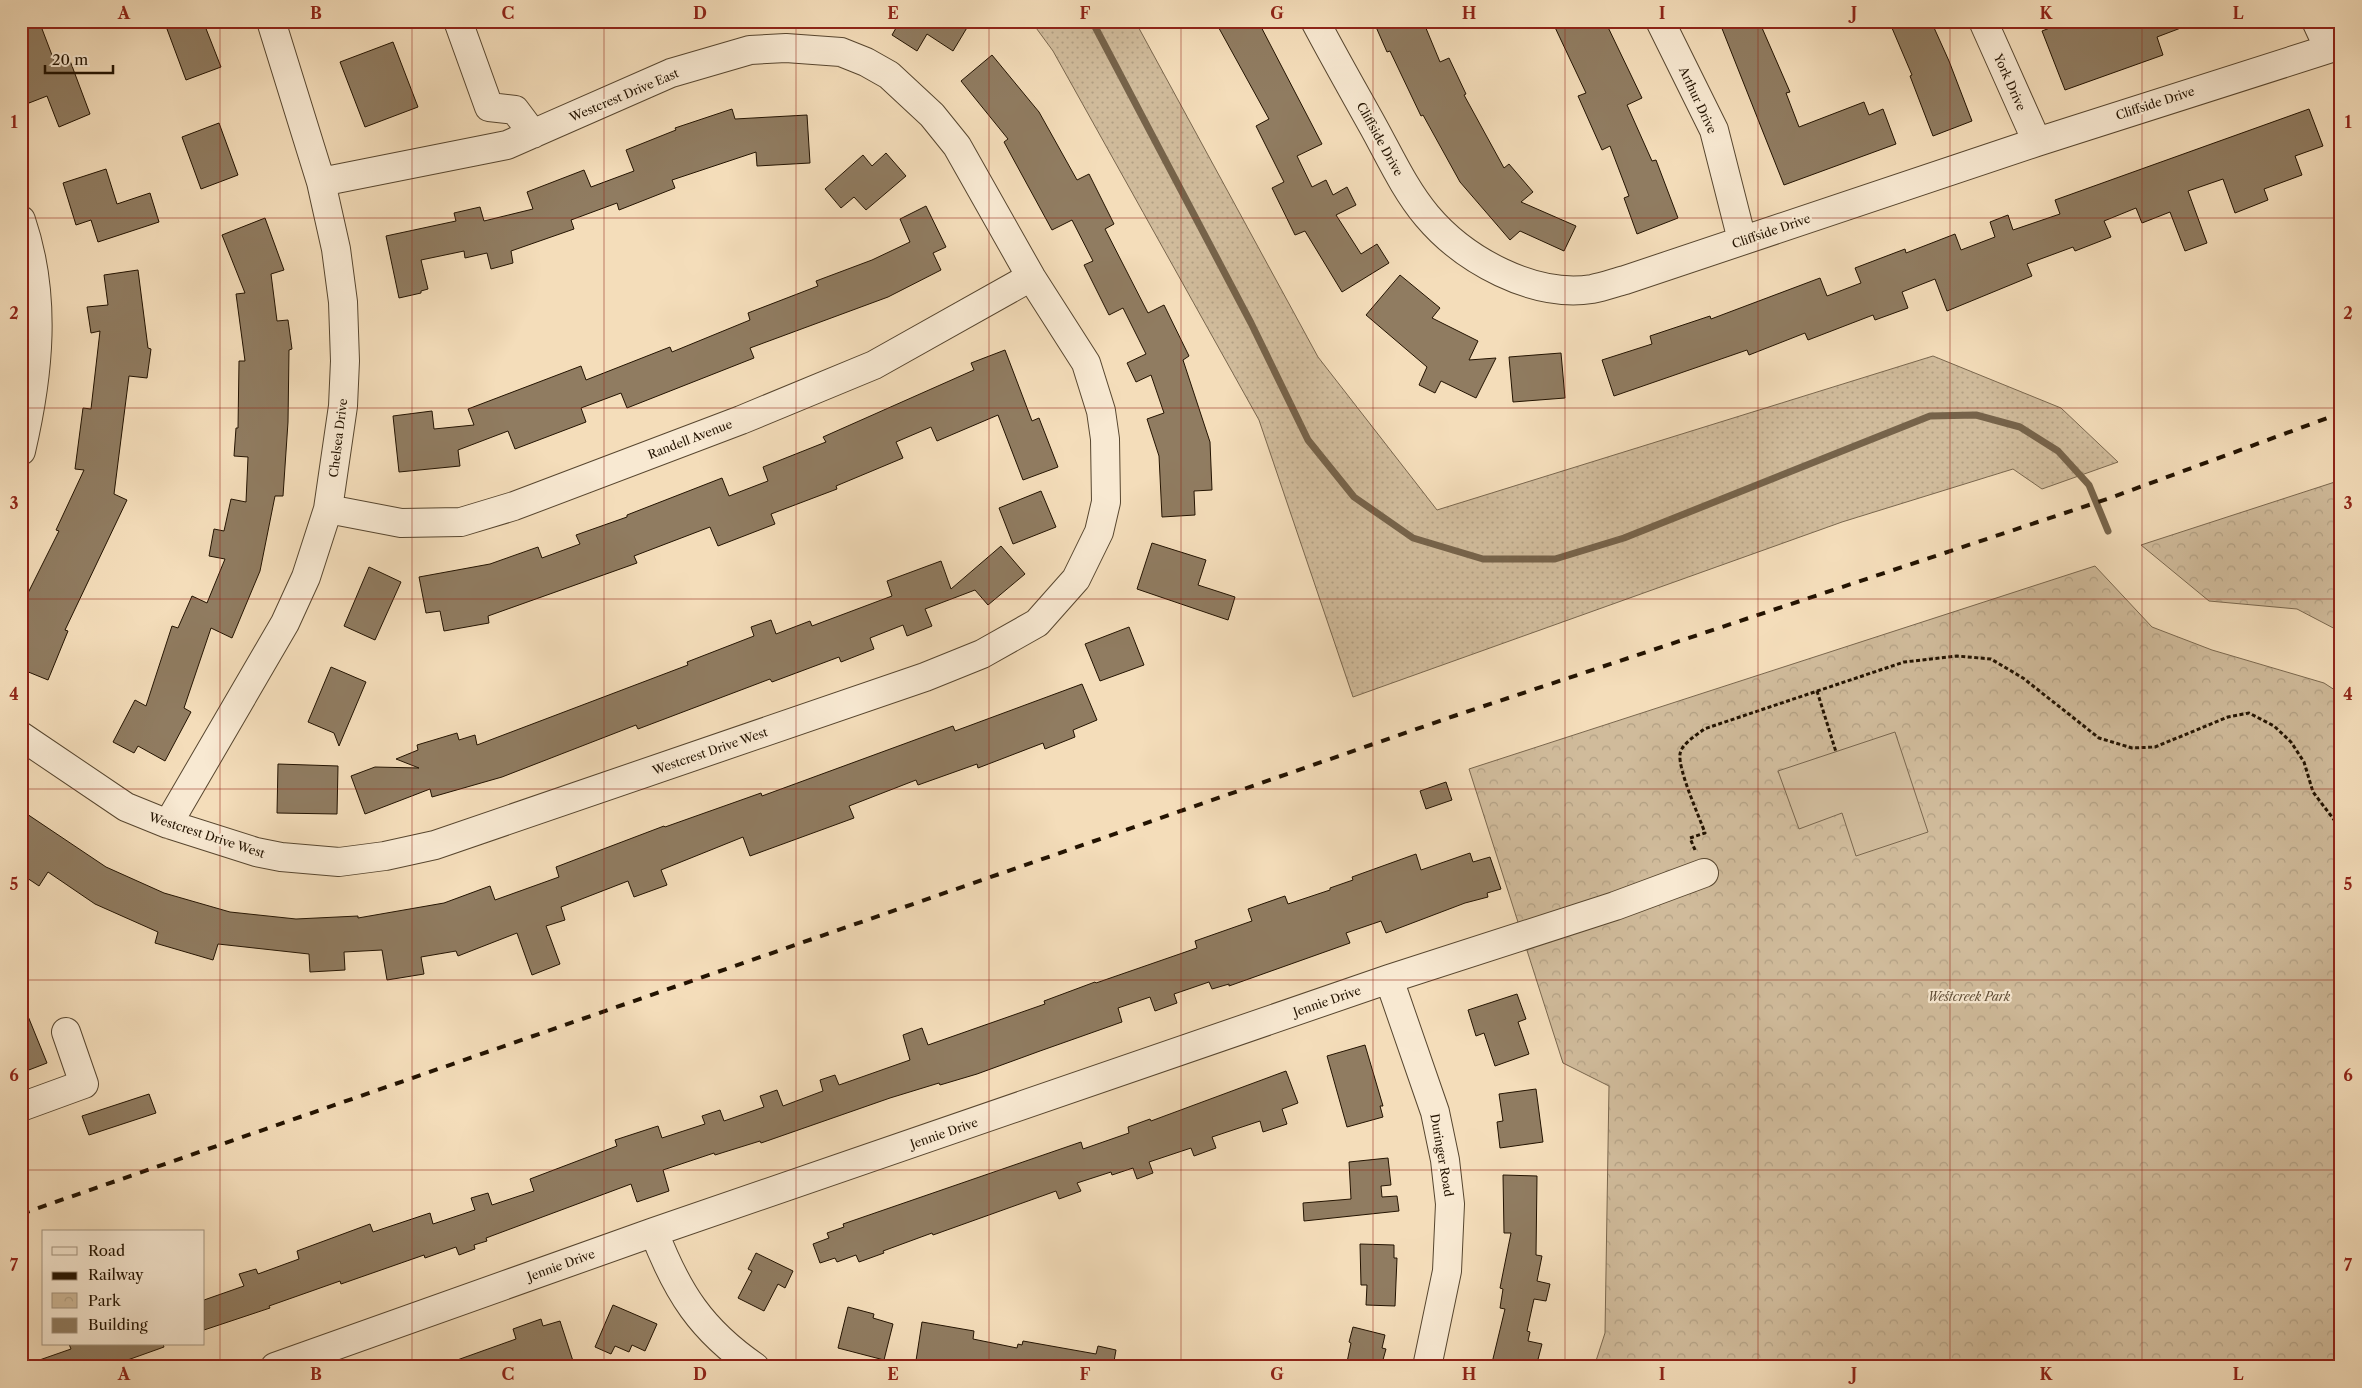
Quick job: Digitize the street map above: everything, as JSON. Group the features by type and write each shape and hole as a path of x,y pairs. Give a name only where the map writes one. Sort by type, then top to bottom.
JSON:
{"street":[{"name":"Chelsea Drive","path":"168,824 285,623 306,577 328,509 343,406 345,361 343,302 337,258 321,182 271,21"},
{"path":"458,21 489,107 515,110 533,134"},
{"name":"Cliffside Drive","path":"1315,21 1405,184 1427,215 1465,252 1498,271 1538,284 1566,289 1591,289 1625,280 2037,142 2334,46"},
{"name":"Arthur Drive","path":"1660,21 1714,130 1742,240"},
{"name":"York Drive","path":"1984,21 2037,142"},
{"path":"2316,21 2334,46"},
{"name":"Westcrest Drive East","path":"321,182 507,146 671,73 750,50 786,48 841,52 866,62 889,75 932,115 957,146 1031,277"},
{"path":"21,220 29,243 38,302 39,348 31,412 21,451"},
{"name":"Randell Avenue","path":"328,509 401,523 461,522 514,506 741,420 874,365 1031,277"},
{"name":"Westcrest Drive West","path":"21,736 126,807 168,824 281,858 339,862 385,856 435,845 925,677 982,654 1038,623 1076,579 1099,532 1106,502 1105,439 1101,411 1086,364 1031,277"},
{"name":"Jennie Drive","path":"275,1367 654,1232 1389,980 1615,906 1704,874"},
{"name":"Duringer Road","path":"1389,980 1435,1112 1450,1204 1447,1270 1427,1367"},
{"path":"21,1107 84,1084 66,1032"},
{"path":"654,1232 666,1266 688,1305 709,1329 740,1357 755,1367"}],"path":[{"path":"1704,874 1690,838 1705,833 1683,772 1680,754 1686,743 1704,729 1904,662 1957,656 1991,659 2024,678 2099,738 2132,748 2154,748 2228,717 2249,713 2274,726 2291,742 2304,762 2314,792 2341,829"},
{"path":"1817,691 1836,752"}],"green space":[{"path":"1031,21 1135,21 1318,357 1437,510 1933,356 2061,408 2118,462 2042,489 2013,469 1842,522 1353,697 1259,420 1053,51"},
{"path":"2341,480 2341,632 2297,609 2209,601 2141,545"},
{"name":"Westcreek Park","path":"2095,566 2152,627 2212,650 2324,683 2341,694 2341,1367 1594,1367 1605,1333 1609,1086 1563,1063 1469,769"},
{"path":"1895,732 1928,832 1856,856 1842,813 1799,829 1778,771"}],"building":[{"path":"21,21 39,21 55,63 69,58 90,114 59,127 47,96 29,103 21,83"},
{"path":"164,21 203,21 221,67 186,80"},
{"path":"900,21 971,21 953,51 927,34 917,51 892,35"},
{"path":"1215,21 1258,21 1322,144 1297,156 1312,187 1326,180 1333,195 1347,187 1356,205 1336,215 1361,254 1377,244 1389,263 1342,292 1305,231 1295,235 1272,188 1284,182 1256,126 1269,119"},
{"path":"1391,21 1423,21 1440,62 1449,58 1466,94 1464,95 1504,168 1509,164 1533,192 1521,202 1576,226 1564,251 1520,231 1510,240 1460,182 1423,115 1421,116 1390,51 1387,52 1376,27"},
{"path":"1552,21 1605,21 1642,98 1627,105 1652,161 1656,160 1678,218 1637,234 1624,198 1629,196 1610,146 1602,150 1578,96 1586,93"},
{"path":"1719,21 1759,21 1790,92 1786,93 1799,127 1864,102 1869,115 1883,109 1896,144 1784,185"},
{"path":"1889,21 1931,21 1972,121 1933,136 1910,76 1912,75"},
{"path":"2068,21 2194,21 2194,23 2157,37 2163,55 2065,90 2042,31"},
{"path":"393,42 418,107 365,127 340,62"},
{"path":"992,55 1039,112 1077,180 1089,174 1114,224 1105,229 1148,313 1164,305 1189,356 1183,360 1210,442 1212,490 1194,491 1195,515 1162,517 1159,456 1147,419 1164,413 1151,375 1136,382 1127,363 1146,354 1123,308 1109,315 1084,265 1093,261 1072,220 1052,230 1004,142 1008,139 961,81"},
{"path":"732,109 735,119 807,115 810,163 757,166 756,152 672,180 675,188 619,210 617,203 571,220 574,229 511,251 513,263 491,269 487,253 465,258 464,251 421,260 428,289 421,291 421,293 399,298 386,236 456,221 454,213 480,207 484,221 533,209 527,192 584,170 591,187 634,171 626,150 676,130 675,128"},
{"path":"2309,109 2323,146 2295,156 2302,175 2264,189 2268,200 2235,213 2223,179 2188,191 2207,243 2185,251 2170,212 2142,223 2136,208 2104,221 2111,237 2075,251 2073,247 2027,264 2032,276 1947,311 1935,279 1902,292 1908,308 1875,320 1873,315 1808,340 1805,333 1749,355 1747,350 1614,396 1602,360 1652,344 1650,336 1710,316 1711,319 1820,278 1827,296 1861,283 1855,268 1905,249 1906,253 1955,234 1961,250 1995,237 1990,222 2008,215 2013,230 2060,214 2055,200"},
{"path":"219,123 238,175 201,189 182,137"},
{"path":"886,153 906,176 866,210 854,197 841,208 825,189 863,155 872,166"},
{"path":"106,169 117,204 150,193 159,222 98,242 91,220 76,225 63,183"},
{"path":"926,206 946,247 933,253 941,270 888,297 750,348 754,358 627,408 621,393 581,408 586,422 515,449 508,431 458,450 460,466 399,472 393,416 432,411 434,429 474,425 468,409 581,366 586,380 670,347 672,352 750,320 748,313 818,286 816,281 872,260 910,242 900,219"},
{"path":"265,218 284,270 271,274 277,321 288,320 292,349 289,350 288,422 283,496 275,496 260,571 232,638 211,628 184,708 191,712 165,761 138,746 134,753 113,742 135,700 146,706 172,626 178,628 192,596 207,603 225,559 209,556 214,529 224,531 231,499 246,502 248,457 234,456 236,428 238,428 239,361 245,361 236,294 245,293 222,235"},
{"path":"138,270 148,348 151,349 147,378 129,376 114,494 127,500 65,630 68,631 48,680 21,669 21,607 59,531 56,530 84,470 75,469 83,408 91,409 100,331 91,333 87,307 108,305 104,275"},
{"path":"1400,275 1440,308 1432,318 1478,341 1469,360 1496,358 1476,398 1441,381 1435,393 1419,385 1427,367 1366,315"},
{"path":"1005,350 1032,421 1039,418 1058,467 1023,480 998,415 937,441 931,427 896,442 903,458 836,486 837,489 771,514 775,524 718,546 710,527 634,556 637,563 488,616 489,623 444,631 440,611 426,613 419,577 490,564 538,547 542,558 580,544 576,535 627,517 627,515 722,478 729,496 768,481 763,467 826,442 823,437 974,370 971,363"},
{"path":"1561,353 1565,398 1513,402 1509,357"},
{"path":"1041,491 1056,527 1013,544 999,508"},
{"path":"1152,543 1206,560 1198,585 1235,597 1228,620 1137,589"},
{"path":"1001,546 1025,574 988,605 975,590 925,609 932,626 907,636 903,625 870,638 874,649 841,662 839,657 772,682 770,679 638,729 636,725 502,777 432,797 430,789 365,814 351,776 375,767 419,768 396,759 418,750 417,745 457,733 459,740 475,735 477,745 688,665 687,662 754,636 751,627 771,620 776,634 810,621 812,626 892,596 887,581 941,561 951,589"},
{"path":"369,567 401,582 375,640 344,626"},
{"path":"1129,627 1144,665 1100,681 1085,644"},
{"path":"331,667 366,682 339,746 334,733 308,722"},
{"path":"1082,684 1097,720 1073,730 1075,737 1045,749 1043,743 978,768 977,764 918,785 916,780 849,806 854,818 750,856 743,837 661,870 667,885 634,897 628,881 561,907 565,920 546,926 560,964 532,975 517,933 458,956 456,951 421,957 424,974 387,980 382,950 344,952 345,970 310,972 309,954 218,944 213,960 155,943 158,932 95,904 48,872 39,886 21,874 21,810 106,867 164,893 230,912 296,919 358,916 358,918 444,903 490,886 495,900 559,877 556,867 664,826 761,793 762,796 953,726 955,731"},
{"path":"278,764 338,766 337,814 277,813"},
{"path":"1446,782 1452,800 1426,809 1420,791"},
{"path":"1470,853 1473,862 1490,857 1501,889 1487,893 1488,897 1465,903 1386,933 1381,921 1346,933 1350,943 1229,986 1229,984 1212,989 1209,982 1174,994 1177,1003 1155,1011 1150,997 1118,1008 1122,1022 977,1074 890,1098 761,1143 760,1141 715,1155 714,1153 663,1170 669,1191 637,1202 631,1184 486,1238 487,1241 474,1245 475,1249 459,1255 456,1247 425,1258 424,1255 341,1284 340,1281 269,1306 270,1308 205,1330 205,1300 244,1286 239,1274 256,1269 258,1274 299,1259 297,1251 370,1224 373,1232 430,1213 433,1224 475,1210 471,1198 488,1193 492,1205 534,1191 530,1179 617,1146 615,1140 658,1126 662,1138 705,1124 702,1116 720,1110 724,1121 764,1107 760,1096 777,1090 783,1106 823,1091 820,1080 835,1075 839,1085 910,1060 903,1035 922,1028 928,1045 1045,1004 1044,1001 1095,982 1197,948 1195,941 1252,921 1248,909 1285,896 1288,904 1330,890 1330,888 1353,880 1352,877 1416,854 1421,870"},
{"path":"1517,994 1526,1019 1518,1022 1529,1054 1495,1066 1484,1033 1476,1036 1468,1010"},
{"path":"21,999 47,1063 21,1073"},
{"path":"1365,1045 1383,1106 1380,1106 1383,1117 1347,1127 1327,1056"},
{"path":"1286,1071 1298,1103 1282,1109 1287,1124 1263,1132 1260,1121 1212,1137 1216,1148 1194,1156 1191,1148 1149,1162 1153,1173 1137,1179 1133,1168 1112,1175 1111,1172 1077,1183 1081,1191 1059,1199 1056,1191 933,1235 932,1233 859,1262 856,1255 837,1262 835,1258 820,1263 813,1244 829,1238 827,1233 844,1227 843,1224 1081,1142 1083,1149 1129,1133 1128,1127 1150,1119 1151,1121"},
{"path":"1536,1089 1543,1142 1500,1148 1497,1122 1503,1121 1499,1094"},
{"path":"149,1094 156,1113 89,1135 82,1116"},
{"path":"1388,1158 1391,1185 1381,1186 1382,1197 1397,1196 1399,1211 1304,1221 1303,1203 1351,1199 1349,1162"},
{"path":"1503,1175 1537,1176 1536,1255 1542,1256 1537,1281 1550,1284 1546,1301 1534,1299 1527,1331 1530,1332 1528,1341 1542,1344 1536,1367 1491,1367 1505,1309 1500,1308 1503,1289 1500,1288 1511,1233 1504,1233"},
{"path":"1360,1244 1394,1245 1394,1258 1397,1258 1395,1306 1366,1305 1367,1285 1361,1285"},
{"path":"756,1253 793,1271 785,1288 778,1284 764,1311 738,1298 752,1271 748,1269"},
{"path":"613,1305 657,1324 645,1351 632,1345 629,1352 615,1346 611,1354 595,1347"},
{"path":"848,1307 874,1314 873,1318 893,1324 884,1360 838,1348"},
{"path":"541,1319 543,1326 560,1321 573,1361 555,1367 446,1367 446,1364 516,1339 513,1329"},
{"path":"922,1322 974,1331 973,1339 1017,1348 1018,1344 1022,1345 1023,1341 1096,1354 1098,1346 1116,1350 1113,1367 915,1367"},
{"path":"1353,1327 1385,1335 1382,1348 1386,1349 1381,1367 1346,1367"},
{"path":"70,1346 164,1347 108,1367 28,1367 28,1364 71,1349"}],"waterway":[{"path":"1092,21 1251,323 1308,440 1354,497 1413,538 1483,559 1555,559 1624,538 1930,416 1976,415 2020,427 2058,451 2089,485 2108,531"}],"railway":[{"path":"21,1214 1454,716 2110,498 2341,413"}]}
